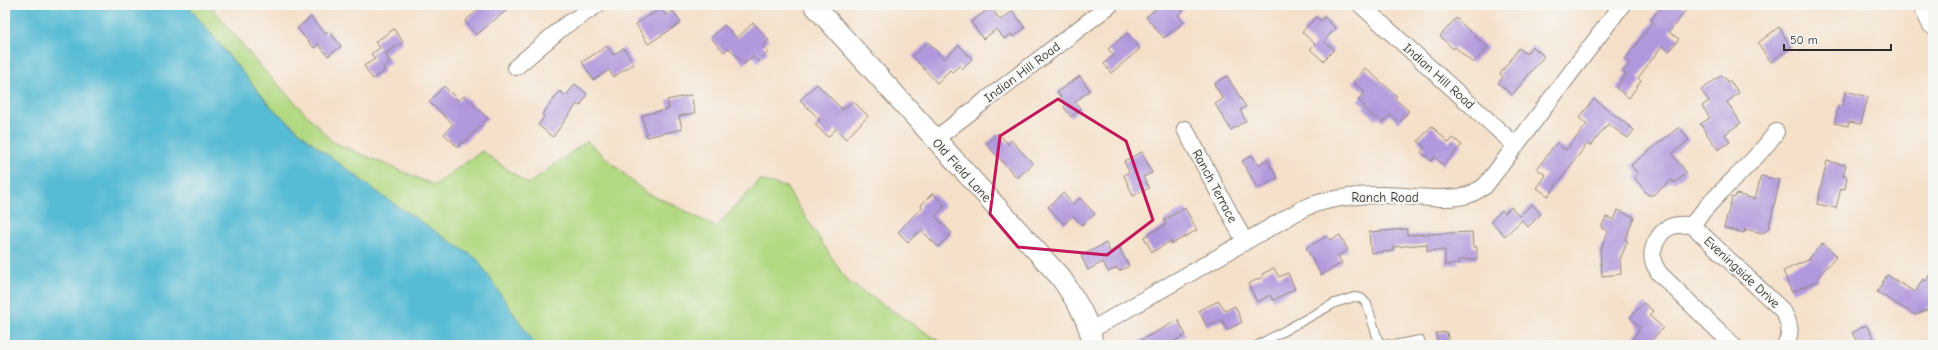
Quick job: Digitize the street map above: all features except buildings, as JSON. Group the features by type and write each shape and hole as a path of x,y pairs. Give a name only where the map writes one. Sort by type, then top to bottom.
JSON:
{"main road":[{"path":"1924,5 1933,23"}],"street":[{"path":"516,67 562,27 597,5"},
{"name":"Old Field Lane","path":"814,5 934,140 1061,278 1078,304 1092,338"},
{"name":"Indian Hill Road","path":"934,140 1110,5"},
{"name":"Indian Hill Road","path":"1361,5 1516,146"},
{"name":"Ranch Road","path":"1092,338 1245,242 1304,208 1338,198 1381,195 1450,197 1469,195 1485,186 1622,5"},
{"name":"Ranch Terrace","path":"1186,129 1245,242"},
{"path":"1733,345 1659,272 1653,261 1654,249 1657,240 1663,232 1672,226 1692,225 1704,208 1758,156 1776,132"},
{"name":"Eveningside Drive","path":"1692,225 1783,310 1788,320 1790,330 1785,345"}],"lane":[{"path":"1258,345 1335,303 1354,297 1361,298 1367,304 1378,340 1383,344 1394,345 1420,340"}],"highlighted area":[{"path":"1058,99 1126,141 1153,220 1107,255 1018,247 990,214 1000,136"}],"green space":[{"path":"187,5 210,5 257,63 333,142 434,185 482,151 528,184 587,141 646,193 672,204 716,227 760,180 786,187 847,281 945,345 533,345 533,342 384,197 316,146 272,108"}],"water":[{"path":"5,5 187,5 272,108 316,146 384,197 477,259 533,342 533,345 5,345"}]}
